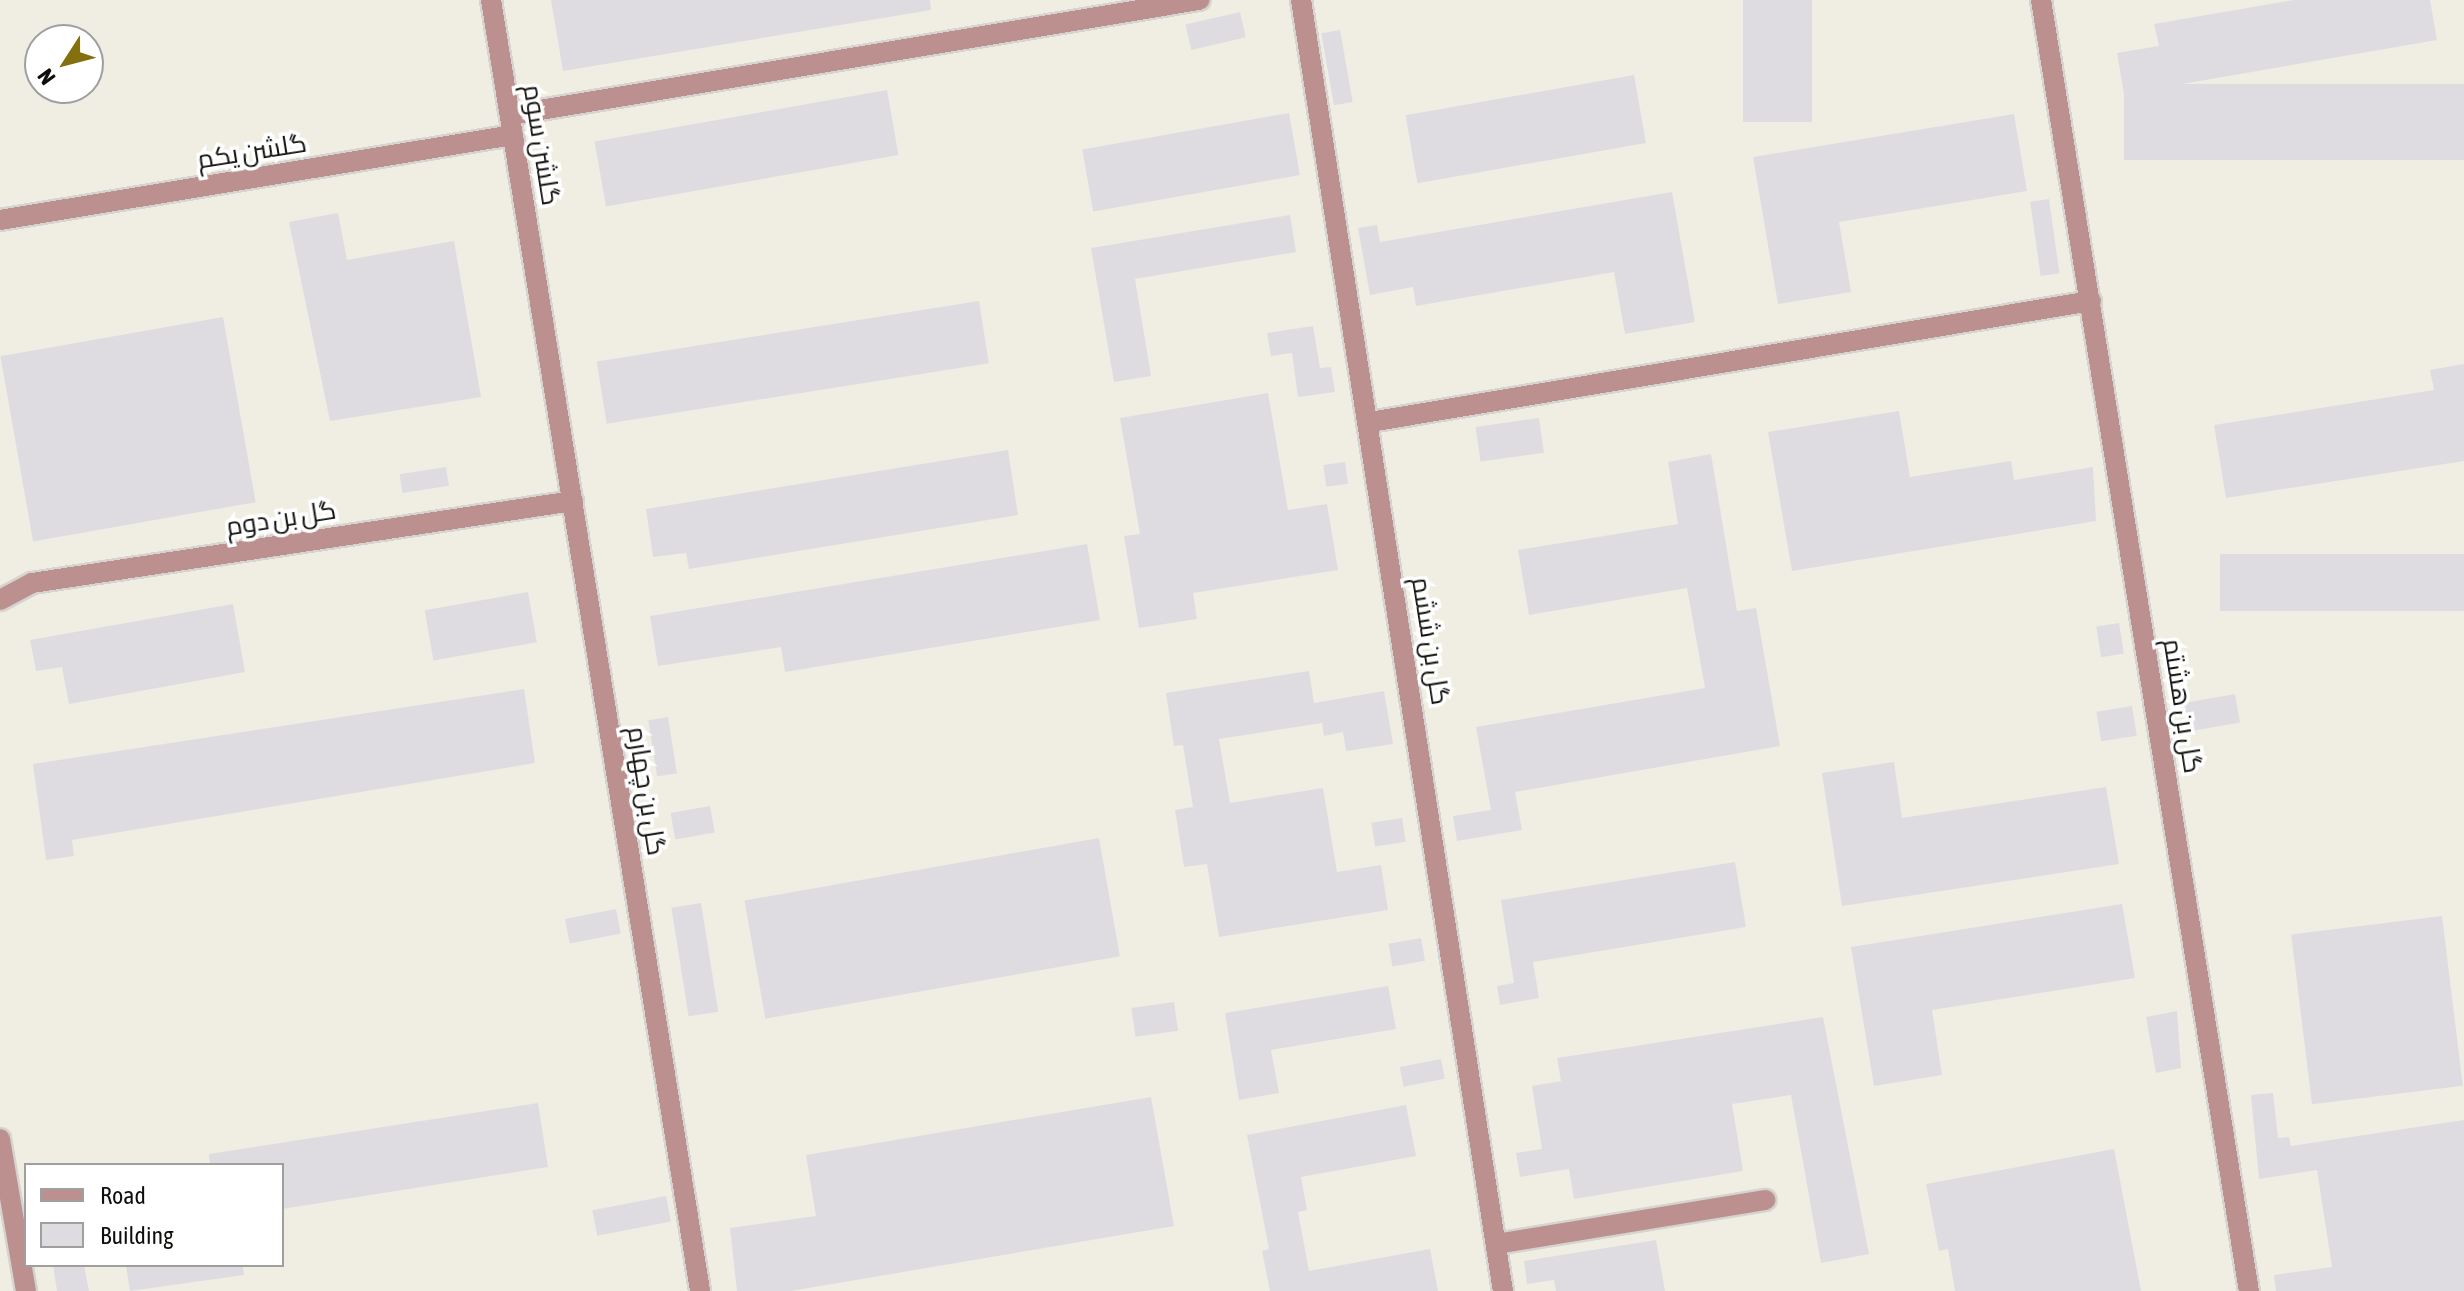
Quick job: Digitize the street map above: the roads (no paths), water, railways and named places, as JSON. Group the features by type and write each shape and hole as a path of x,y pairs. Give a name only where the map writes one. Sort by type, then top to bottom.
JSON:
{"street":[{"name":"گلشن سوم","path":"491,0 541,299"},
{"name":"گلشن یکم","path":"0,220 1199,0"},
{"name":"گل بن ششم","path":"1301,0 1370,422 1503,1291"},
{"name":"گل بن هشتم","path":"2041,0 2249,1291"},
{"name":"گل بن چهارم","path":"541,299 700,1291"},
{"path":"1370,422 2091,301"},
{"name":"گل بن دوم","path":"0,600 32,583 573,501"},
{"path":"0,1139 26,1291"},
{"path":"1496,1244 1765,1200"}]}
